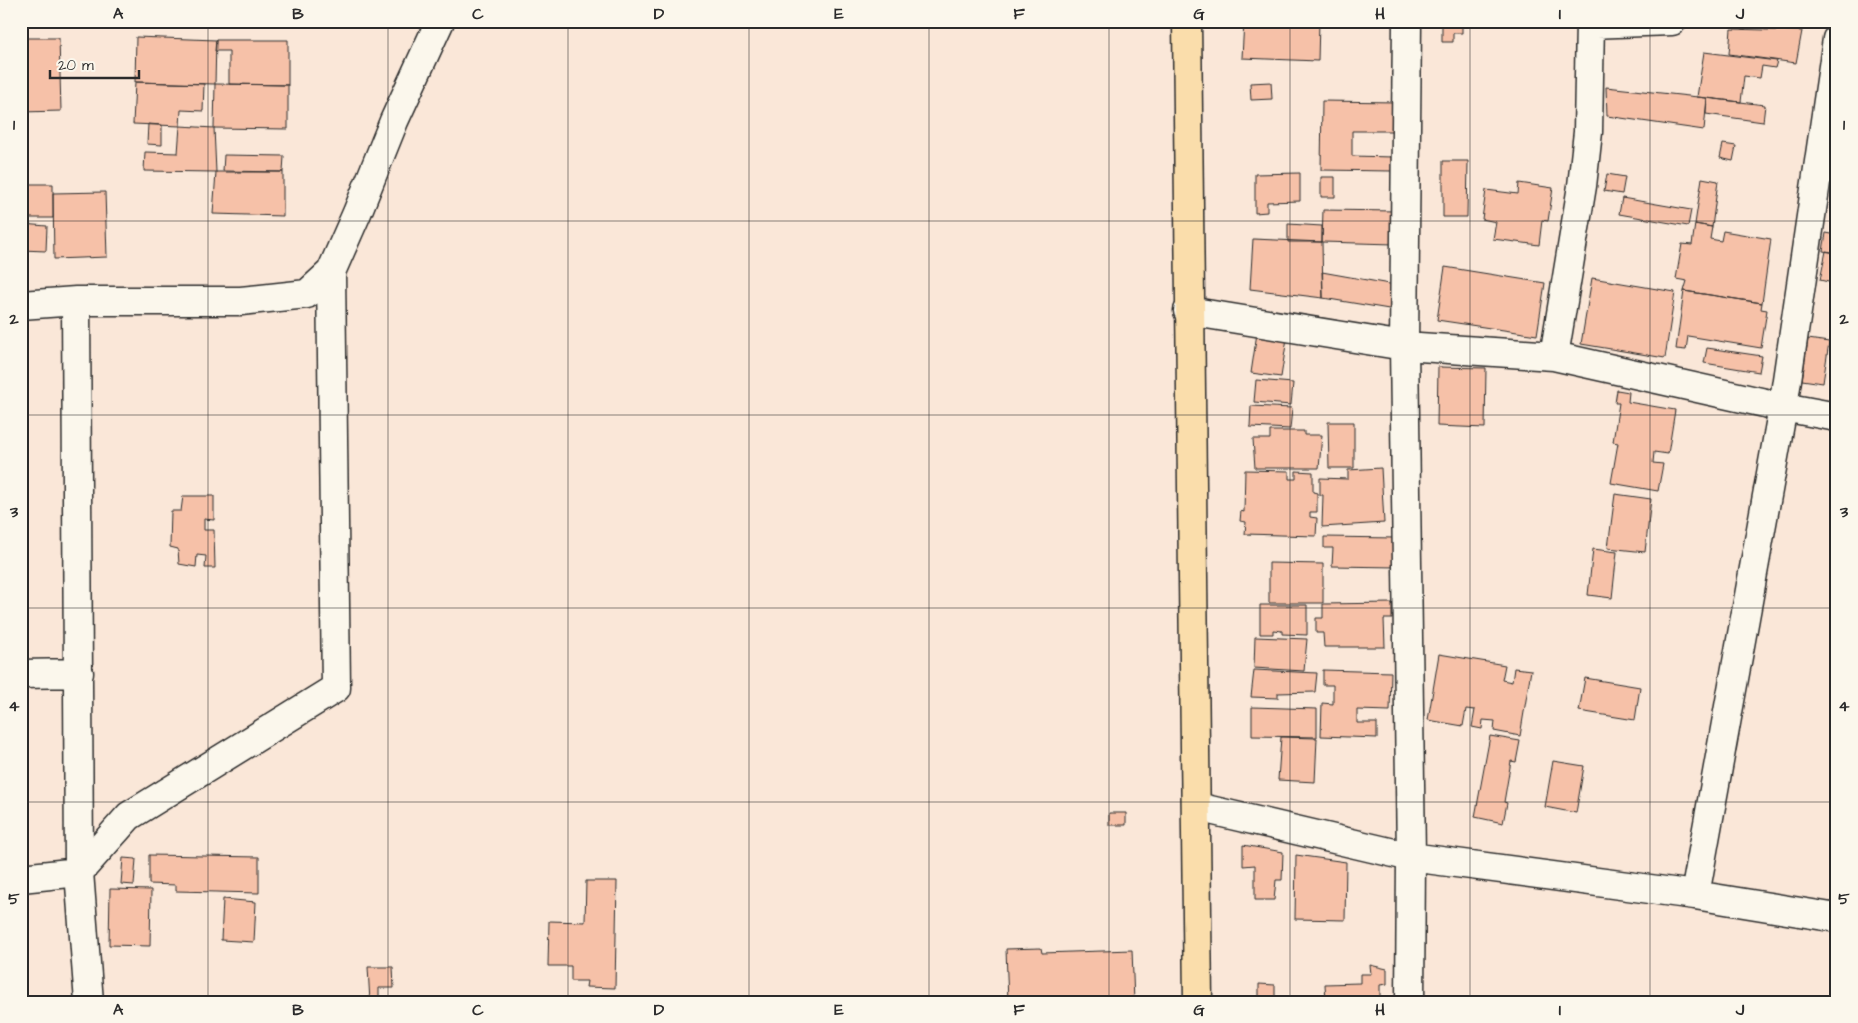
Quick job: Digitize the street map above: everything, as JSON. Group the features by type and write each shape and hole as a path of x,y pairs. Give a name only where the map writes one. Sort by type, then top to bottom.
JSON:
{"main road":[{"path":"1187,21 1188,311 1197,807 1198,1002"}],"street":[{"path":"21,305 76,301 241,301 307,294 331,272 358,213 394,121 440,21"},
{"path":"1408,21 1404,346 1411,858 1410,1002"},
{"path":"1554,356 1582,186 1588,132 1590,23 1672,21"},
{"path":"1694,896 1783,408 1837,39"},
{"path":"21,878 79,872 129,816 336,688 331,272"},
{"path":"76,301 79,872 88,1002"},
{"path":"1188,311 1404,346 1554,356 1783,408 1837,417"},
{"path":"21,674 79,673"},
{"path":"1197,807 1411,858 1694,896 1837,918"}],"building":[{"path":"1244,21 1319,21 1318,61 1242,58"},
{"path":"1442,21 1462,21 1462,33 1453,33 1453,42 1442,42"},
{"path":"1731,29 1802,31 1796,63 1729,54"},
{"path":"136,37 216,40 215,84 135,82"},
{"path":"21,38 59,38 61,111 21,112"},
{"path":"216,40 288,40 288,85 229,84 229,51 215,51"},
{"path":"1704,52 1777,61 1775,68 1762,66 1760,78 1744,76 1741,102 1697,97"},
{"path":"135,82 204,84 203,111 181,110 180,126 133,124"},
{"path":"1271,82 1272,99 1251,100 1250,83"},
{"path":"215,84 288,85 288,129 214,128"},
{"path":"1606,87 1707,98 1704,130 1607,116"},
{"path":"1707,98 1765,105 1763,122 1706,114"},
{"path":"1322,101 1396,102 1395,131 1352,131 1352,156 1393,157 1392,171 1321,170"},
{"path":"148,124 162,125 162,145 147,144"},
{"path":"180,126 214,128 216,172 144,171 145,152 178,153"},
{"path":"1723,144 1736,146 1733,161 1720,158"},
{"path":"224,155 284,156 283,172 223,171"},
{"path":"1443,161 1468,161 1467,217 1443,217"},
{"path":"216,172 283,172 283,216 213,214"},
{"path":"1300,173 1300,201 1267,202 1267,212 1255,213 1255,174"},
{"path":"1607,174 1625,177 1622,194 1604,191"},
{"path":"1321,177 1335,177 1335,197 1321,197"},
{"path":"1702,178 1718,181 1712,227 1695,224"},
{"path":"1519,183 1553,188 1548,221 1542,220 1539,245 1493,239 1496,222 1482,219 1486,190 1518,194"},
{"path":"21,184 53,184 53,218 21,218"},
{"path":"105,192 107,257 54,259 53,193"},
{"path":"1622,198 1691,210 1688,226 1619,214"},
{"path":"1323,210 1395,211 1394,244 1322,242"},
{"path":"21,224 47,226 46,251 21,250"},
{"path":"1288,224 1322,226 1322,242 1288,242"},
{"path":"1695,224 1712,227 1710,239 1721,241 1723,231 1771,239 1762,303 1684,291 1687,281 1676,279 1682,244 1692,245"},
{"path":"1826,233 1837,235 1837,253 1823,251"},
{"path":"1253,239 1322,242 1323,298 1250,289"},
{"path":"1826,251 1837,253 1837,284 1820,280"},
{"path":"1445,267 1545,283 1537,335 1437,320"},
{"path":"1322,272 1395,285 1395,310 1323,298"},
{"path":"1592,278 1675,292 1665,358 1581,344"},
{"path":"1684,291 1762,303 1761,309 1767,310 1761,348 1688,336 1686,350 1676,349"},
{"path":"1257,333 1287,338 1281,377 1251,373"},
{"path":"1808,339 1829,342 1823,383 1802,380"},
{"path":"1707,348 1762,356 1759,372 1704,363"},
{"path":"1438,367 1486,368 1485,428 1437,426"},
{"path":"1256,380 1293,383 1291,405 1254,402"},
{"path":"1617,390 1629,392 1628,402 1675,410 1668,454 1654,452 1653,463 1663,464 1658,491 1611,483 1618,443 1613,442 1619,403 1615,403"},
{"path":"1251,406 1292,408 1290,429 1250,427"},
{"path":"1328,422 1354,422 1354,468 1329,468"},
{"path":"1270,431 1304,431 1304,435 1322,435 1319,468 1255,468 1253,439 1270,439"},
{"path":"1381,468 1384,523 1322,527 1323,495 1320,495 1320,478 1348,479 1348,470"},
{"path":"1245,470 1289,471 1289,479 1296,479 1296,471 1313,472 1313,492 1317,493 1317,512 1310,512 1310,517 1317,518 1316,536 1245,534 1246,522 1240,521 1241,511 1244,512"},
{"path":"1615,494 1651,499 1645,552 1608,548"},
{"path":"183,496 214,496 214,520 204,519 204,530 214,530 215,568 205,568 206,556 197,555 196,567 179,564 178,549 170,547 171,511 181,511"},
{"path":"1324,537 1396,538 1396,567 1332,566 1333,548 1324,548"},
{"path":"1593,549 1617,552 1612,598 1588,595"},
{"path":"1269,563 1323,564 1323,603 1269,603"},
{"path":"1392,603 1392,619 1384,619 1385,647 1324,647 1323,633 1316,633 1316,618 1323,618 1323,604"},
{"path":"1260,605 1307,605 1307,635 1282,634 1282,631 1273,630 1273,634 1260,634"},
{"path":"1255,637 1307,639 1304,671 1254,668"},
{"path":"1439,654 1505,665 1502,680 1512,682 1514,668 1531,670 1520,736 1494,731 1495,721 1483,720 1482,729 1472,727 1475,710 1466,709 1463,726 1428,720"},
{"path":"1254,670 1317,673 1315,692 1278,693 1278,698 1251,697"},
{"path":"1323,670 1391,672 1390,711 1357,710 1357,723 1377,723 1377,738 1321,736 1322,703 1333,704 1333,685 1323,685"},
{"path":"1585,678 1640,687 1635,720 1579,711"},
{"path":"1252,707 1317,709 1317,737 1252,736"},
{"path":"1490,736 1520,741 1516,762 1511,761 1504,802 1507,803 1503,823 1475,817"},
{"path":"1281,737 1317,738 1315,782 1278,780"},
{"path":"1553,761 1584,766 1576,813 1545,807"},
{"path":"1109,813 1126,813 1126,825 1109,825"},
{"path":"1243,845 1283,852 1282,880 1276,880 1274,900 1255,900 1255,865 1243,866"},
{"path":"149,855 259,857 259,893 176,891 176,885 149,884"},
{"path":"1296,855 1346,862 1345,920 1295,919"},
{"path":"123,858 136,859 134,885 121,884"},
{"path":"586,881 617,881 615,988 586,987 587,981 571,981 571,966 548,966 549,921 585,922"},
{"path":"110,889 151,890 150,946 109,945"},
{"path":"223,899 256,902 254,942 221,940"},
{"path":"1041,948 1042,953 1132,950 1134,1002 1008,1002 1006,949"},
{"path":"1370,965 1387,969 1387,984 1380,985 1380,1002 1326,1002 1325,984 1360,983 1360,974 1371,974"},
{"path":"368,967 393,967 394,988 379,988 379,1002 370,1002"},
{"path":"1259,984 1275,985 1275,1002 1259,1001"}]}
